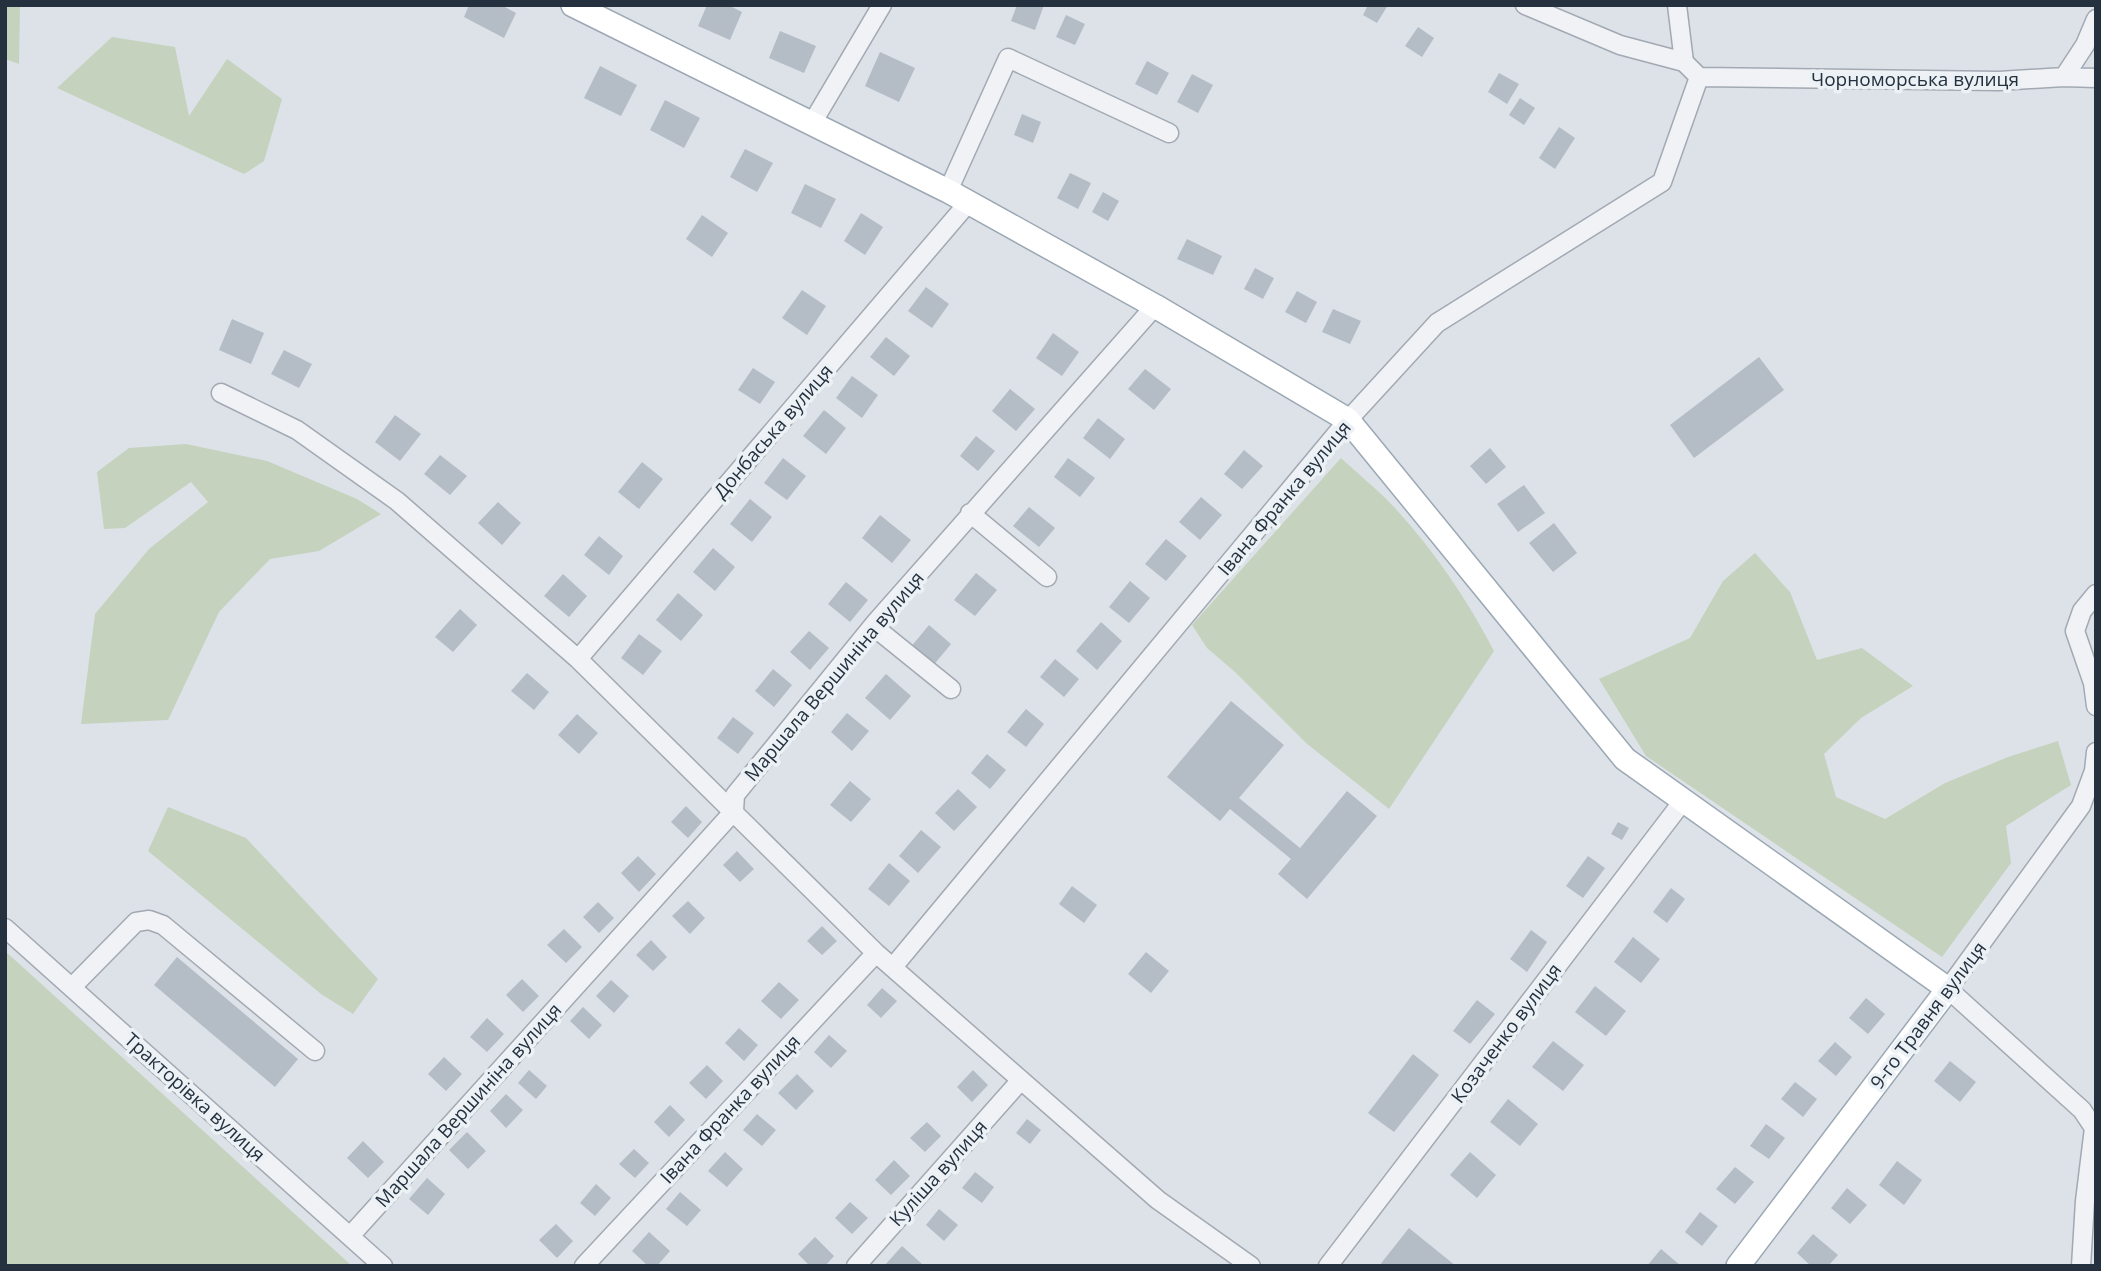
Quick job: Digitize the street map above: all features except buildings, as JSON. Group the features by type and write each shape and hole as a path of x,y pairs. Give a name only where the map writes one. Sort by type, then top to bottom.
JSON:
{"main road":[{"path":"573,5 948,191 1155,306 1348,420 1625,759 1948,989"},
{"name":"9-го Травня вулиця","path":"1738,1266 1948,989"}],"street":[{"path":"811,125 882,5"},
{"path":"1525,5 1620,45 1684,62 1699,77"},
{"path":"1678,5 1684,62"},
{"path":"2064,77 2085,46 2096,19"},
{"path":"948,191 1009,58 1169,132"},
{"name":"Чорноморська вулиця","path":"1699,77 1999,81 2096,78"},
{"name":"Івана Франка вулиця","path":"893,967 1348,420 1437,323 1662,182 1699,77"},
{"name":"Донбаська вулиця","path":"578,659 968,203"},
{"name":"Маршала Вершиніна вулиця","path":"351,1235 734,811 735,796 873,626 1155,306"},
{"path":"221,393 296,430 397,501 578,659 876,953 1158,1200 1251,1266"},
{"path":"970,513 1047,577"},
{"path":"2096,594 2082,611 2075,631 2093,683 2096,706"},
{"path":"873,626 950,689"},
{"name":"9-го Травня вулиця","path":"1948,989 2081,806 2094,771 2096,752"},
{"name":"Козаченко вулиця","path":"1328,1266 1683,801"},
{"path":"72,987 136,922 149,920 163,925 315,1051"},
{"name":"Тракторівка вулиця","path":"5,928 383,1266"},
{"name":"Івана Франка вулиця","path":"584,1266 876,953"},
{"path":"1948,989 2082,1110 2094,1128 2085,1201 2081,1266"},
{"name":"Куліша вулиця","path":"856,1266 1021,1080"}],"green space":[{"path":"5,5 20,6 19,64 5,59"},
{"path":"112,37 175,47 189,116 227,59 282,99 264,161 244,174 57,88"},
{"path":"186,444 267,461 357,499 381,514 319,551 270,559 219,612 168,720 81,724 95,614 149,549 208,502 191,482 125,528 104,529 97,472 129,448"},
{"path":"1341,458 1387,500 1422,539 1461,594 1494,651 1389,809 1306,743 1207,648 1192,625"},
{"path":"1755,553 1790,592 1817,660 1862,648 1913,686 1861,718 1824,754 1836,797 1885,819 1945,783 2008,757 2058,741 2071,785 2006,826 2011,863 1942,957 1646,756 1599,679 1690,638 1723,581"},
{"path":"168,807 246,838 378,979 353,1014 321,994 148,851"},
{"path":"5,951 352,1266 5,1266"}]}
